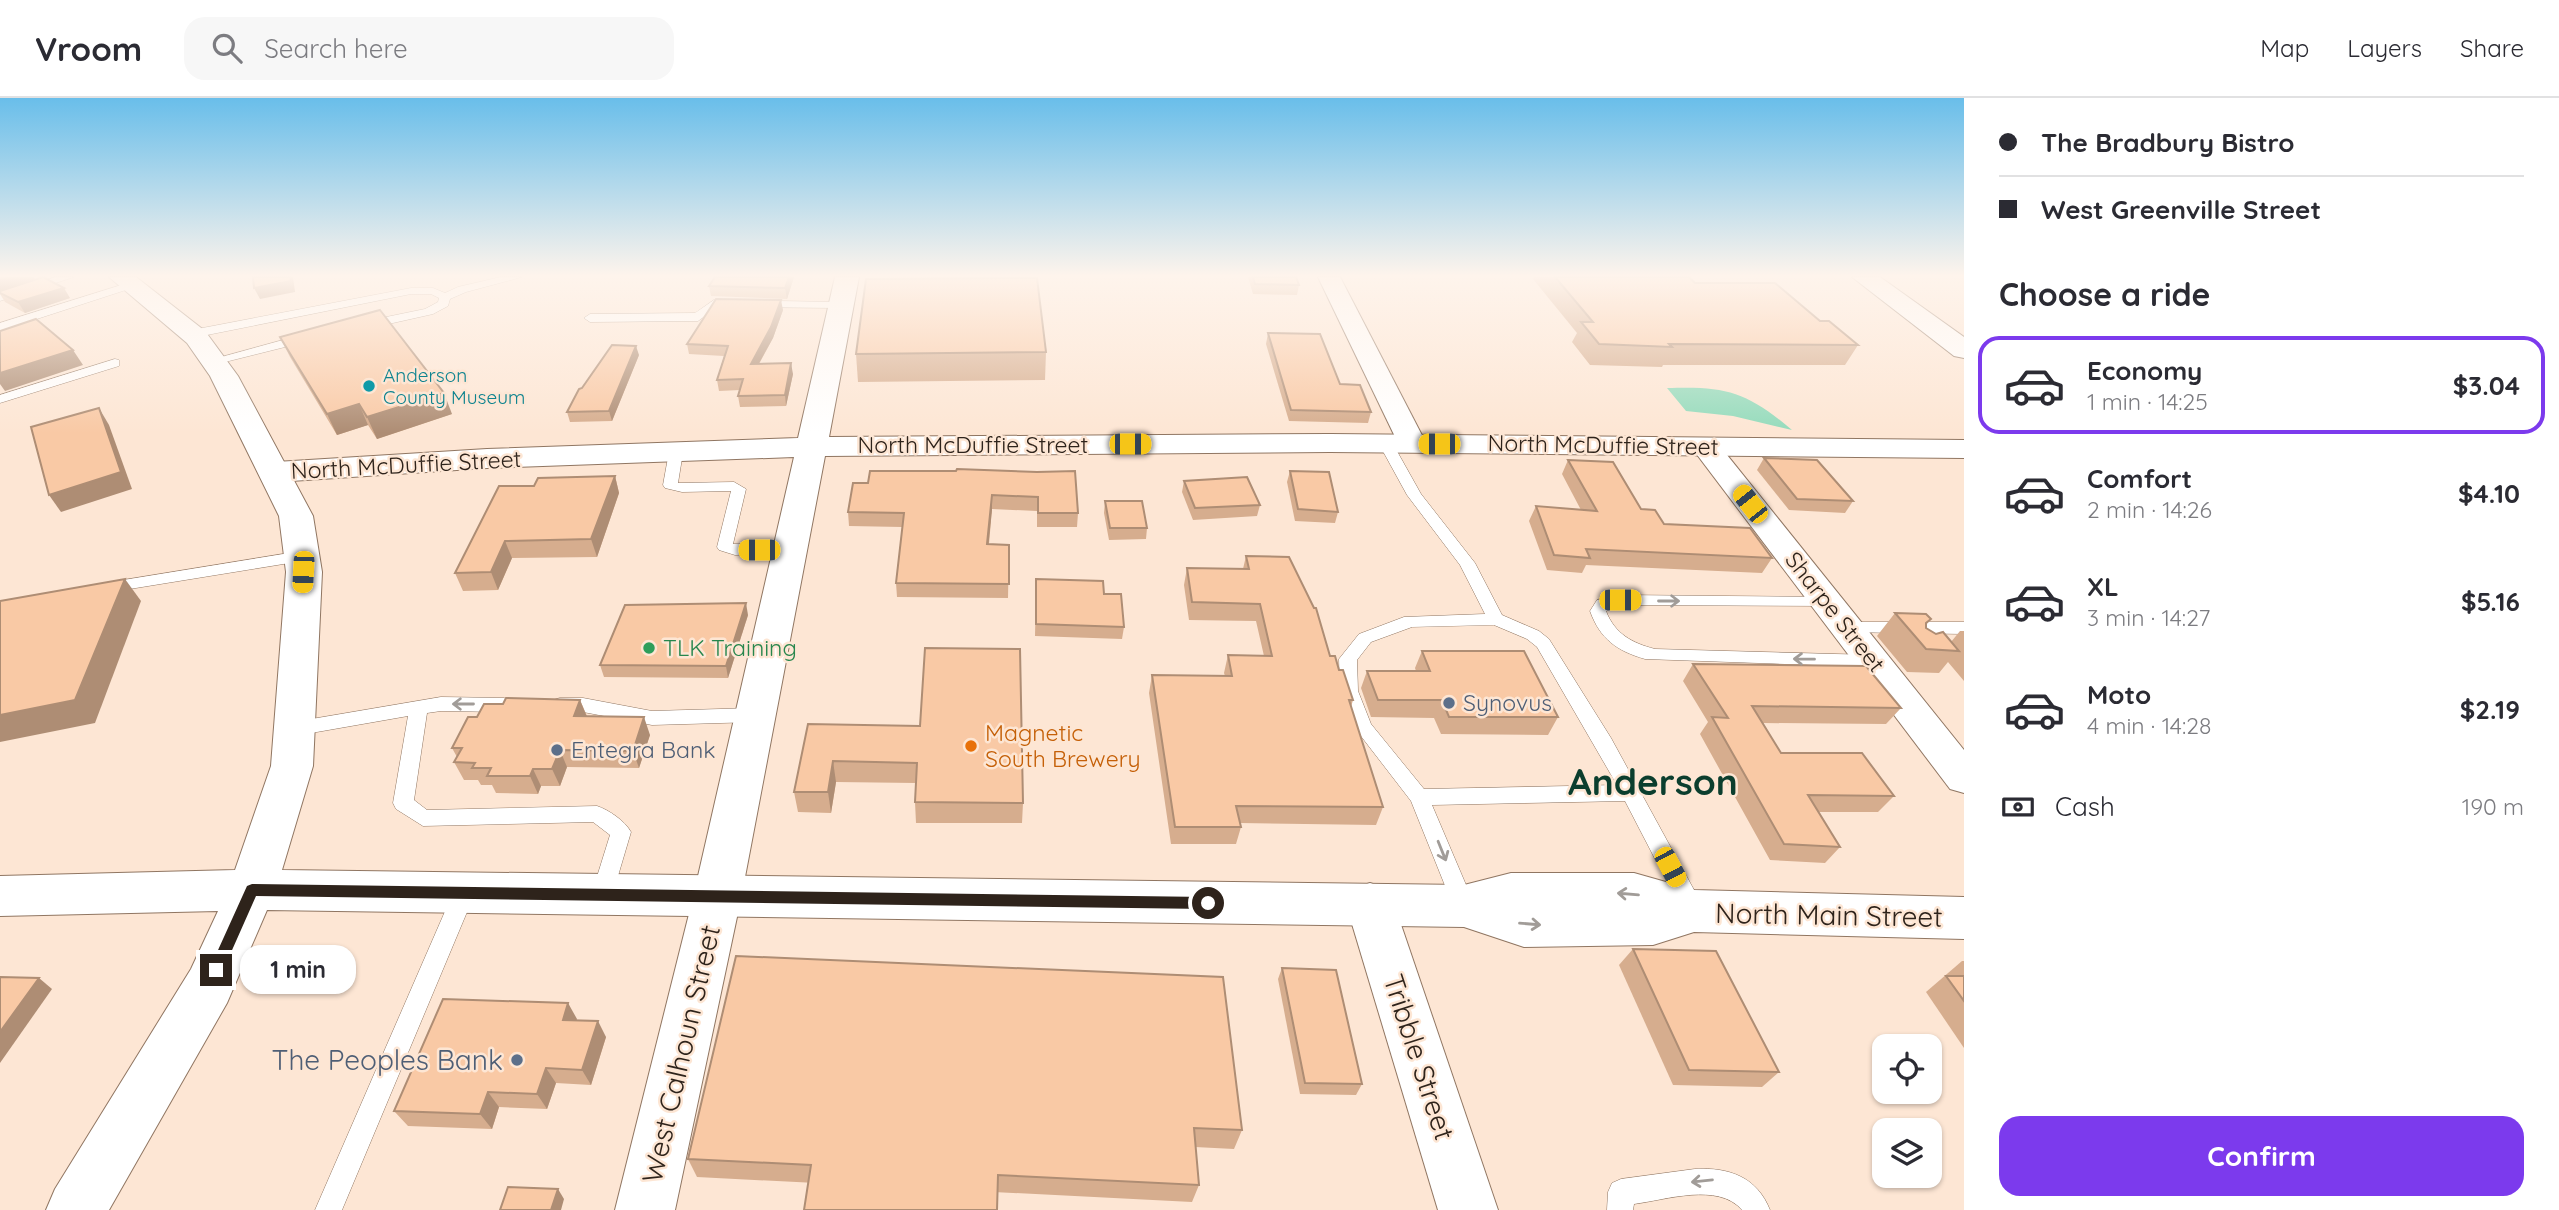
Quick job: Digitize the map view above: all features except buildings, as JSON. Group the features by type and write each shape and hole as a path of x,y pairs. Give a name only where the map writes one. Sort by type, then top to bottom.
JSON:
{"street":[{"path":"76,1210 209,986 252,890 292,766 303,572 296,516 276,472 213,361 186,329"},
{"name":"West Calhoun Street","path":"645,1210 717,898 836,329"},
{"path":"1351,329 1399,443"},
{"path":"1937,329 1961,346"},
{"name":"North McDuffie Street","path":"276,472 411,463 676,452 1012,443 1399,443 1964,449"},
{"name":"Sharpe Street","path":"1705,446 1826,602 1867,646 1964,778"},
{"name":"North Main Street","path":"0,896 252,890 717,898 1370,904 1464,906 1524,926 1653,924 1694,911 1964,918"},
{"name":"Tribble Street","path":"1370,904 1468,1210"}],"lane":[{"path":"192,334 218,329"},
{"path":"213,361 268,345 323,334"},
{"path":"0,399 116,363"},
{"path":"1399,443 1414,495 1467,563 1496,619"},
{"path":"676,452 670,485 682,488 734,486 739,489 725,547 735,550 789,550"},
{"path":"87,591 302,556"},
{"path":"1826,602 1620,600 1603,604 1598,611 1602,623 1614,640 1636,651 1655,655 1867,646 1964,628"},
{"path":"1464,906 1419,797 1363,727 1349,691 1348,659 1365,638 1410,621 1496,619 1533,635 1543,643 1604,743 1694,911"},
{"path":"294,729 441,704 523,705"},
{"path":"547,705 583,705 652,718 755,715"},
{"path":"419,708 402,803 423,818 597,814 621,832 601,896"},
{"path":"1419,797 1631,793"},
{"path":"328,1210 464,893"},
{"path":"1620,1210 1621,1192 1711,1179 1735,1184 1753,1201 1757,1210"}],"green space":[{"path":"1667,388 1705,388 1734,394 1761,407 1792,430 1733,416 1686,411"}],"place":[{"name":"Anderson County Museum","path":"369,386"},
{"name":"TLK Training","path":"649,648"},
{"name":"Synovus","path":"1449,703"},
{"name":"Magnetic South Brewery","path":"971,746"},
{"name":"Entegra Bank","path":"557,750"},
{"name":"The Peoples Bank","path":"517,1060"}],"district":[{"name":"Anderson","path":"1653,782"}],"route":[{"path":"216,970 252,890 1208,903"}]}
